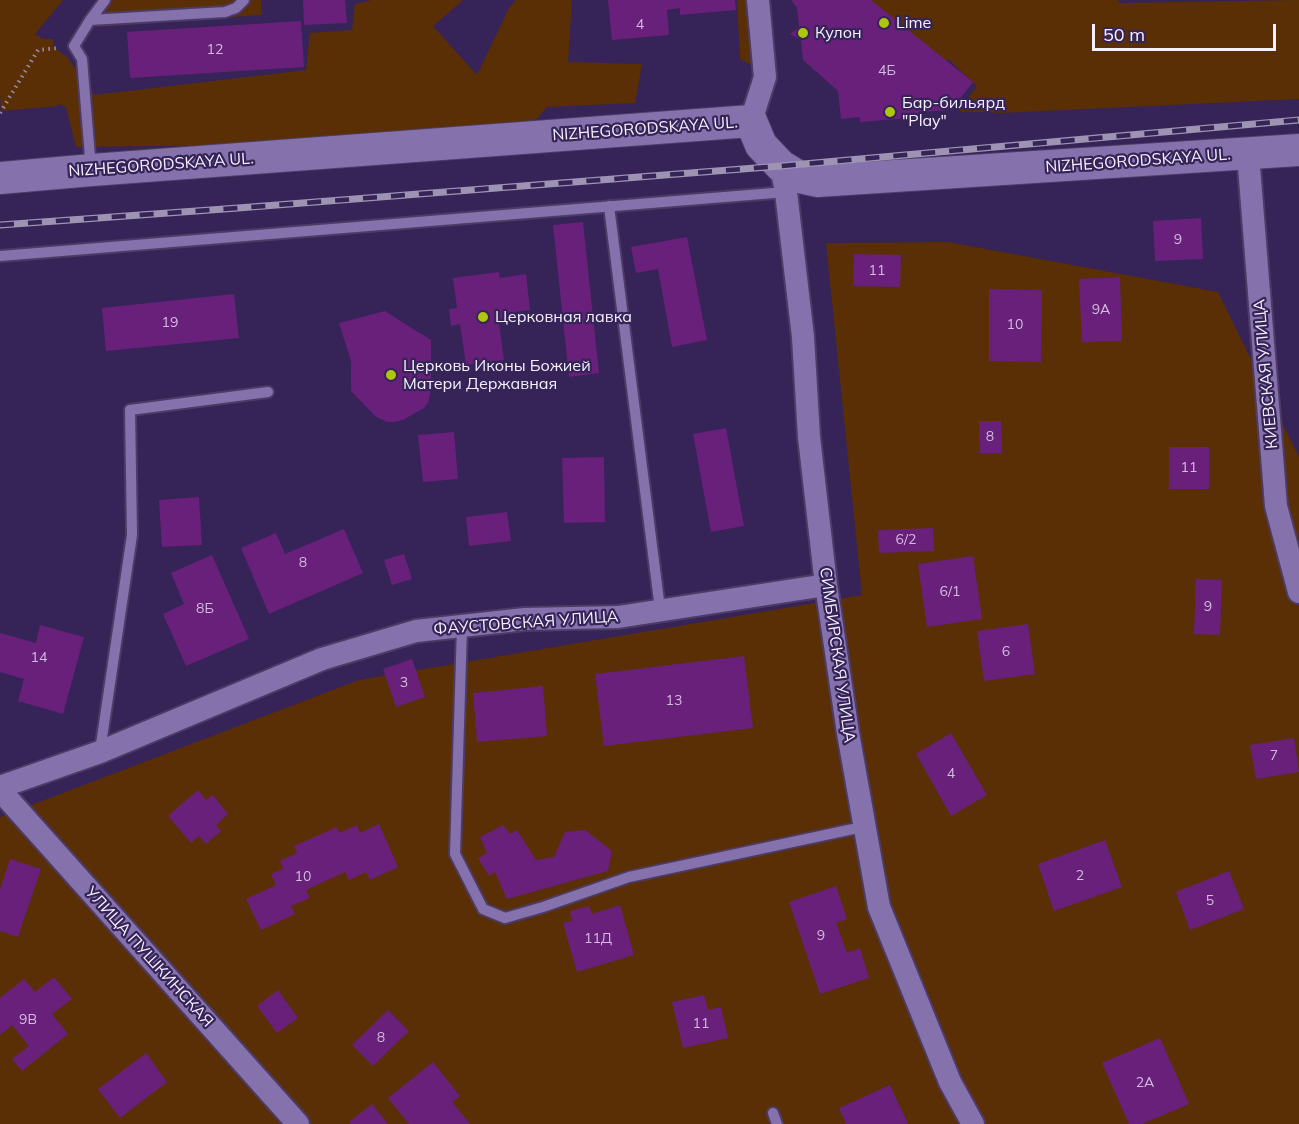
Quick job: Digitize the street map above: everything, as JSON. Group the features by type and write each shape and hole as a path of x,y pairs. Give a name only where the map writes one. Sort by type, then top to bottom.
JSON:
{"street":[{"path":"751,121 765,77 758,0"},
{"name":"NIZHEGORODSKAYA UL.","path":"0,178 751,121 761,145 783,179 799,177 817,182 1299,150"},
{"name":"КИЕВСКАЯ УЛИЦА","path":"1248,154 1276,506 1297,579"},
{"name":"СИМБИРСКАЯ УЛИЦА","path":"783,179 803,337 809,437 826,585 848,733 879,908 951,1082 973,1124"},
{"name":"ФАУСТОВСКАЯ УЛИЦА","path":"0,788 100,752 322,659 416,631 525,619 618,617 826,585"},
{"name":"УЛИЦА ПУШКИНСКАЯ","path":"0,788 298,1124"}],"lane":[{"path":"92,170 82,59 74,46 105,0"},
{"path":"90,20 225,12 236,8 244,0"},
{"path":"0,256 609,206 783,179"},
{"path":"609,206 660,609"},
{"path":"100,752 132,535 129,410 268,392"},
{"path":"462,627 454,854 483,909 505,918 629,876 853,829"}],"path":[{"path":"0,113 38,50 74,46"}],"shaded area":[{"path":"0,0 63,0 35,34 43,39 53,39 53,47 67,57 94,95 306,70 310,33 352,30 355,4 372,0 463,0 433,26 477,75 509,8 516,0 572,0 568,62 642,64 635,103 547,107 531,125 232,145 76,147 66,107 58,104 58,106 1,111"},
{"path":"113,0 261,0 262,15 94,27"},
{"path":"737,0 749,0 757,68 740,59"},
{"path":"871,0 1118,0 1119,3 1299,0 1299,99 1001,113 960,112 977,86 948,59 943,64"},
{"path":"948,242 1218,292 1299,457 1299,1124 0,1124 0,817 359,680 862,595 826,243"}],"building":[{"path":"303,0 345,0 347,23 304,25"},
{"path":"608,0 735,0 736,10 680,15 680,8 667,10 669,35 612,40"},
{"path":"792,0 871,0 973,82 951,110 920,112 921,117 860,122 860,117 841,119 838,91 803,60 801,40 790,34 799,27 797,7"},
{"path":"301,21 304,67 130,78 127,32"},
{"path":"1201,218 1203,259 1155,261 1153,221"},
{"path":"583,222 599,373 569,377 553,225"},
{"path":"687,237 707,340 672,347 658,269 636,273 631,247"},
{"path":"854,254 901,255 900,287 853,286"},
{"name":"Церковная лавка","path":"499,272 500,278 526,274 530,310 515,312 516,321 499,323 504,360 466,365 460,324 451,326 449,309 457,308 453,278"},
{"path":"1120,277 1122,341 1082,342 1079,279"},
{"path":"989,289 1042,290 1041,362 989,361"},
{"path":"234,294 239,338 106,351 102,308"},
{"name":"Церковь Иконы Божией Матери Державная","path":"385,311 431,340 431,390 428,403 424,408 403,420 394,422 387,422 375,416 351,391 351,361 339,323"},
{"path":"979,421 1001,421 1002,453 980,453"},
{"path":"726,428 744,526 711,532 693,434"},
{"path":"454,432 458,479 423,482 418,435"},
{"path":"1169,447 1209,447 1209,489 1169,489"},
{"path":"604,457 605,522 564,523 562,458"},
{"path":"199,497 202,545 162,547 159,500"},
{"path":"507,512 511,541 469,546 466,517"},
{"path":"933,528 934,551 879,553 878,530"},
{"path":"344,529 363,573 269,614 241,548 276,533 285,554"},
{"path":"404,554 412,579 392,585 384,560"},
{"path":"212,555 249,639 186,666 163,614 184,604 171,573"},
{"path":"973,556 982,619 927,627 918,564"},
{"path":"1196,579 1222,580 1220,635 1194,634"},
{"path":"1028,624 1035,674 984,681 977,631"},
{"path":"40,625 84,637 63,714 18,701 24,679 0,672 0,633 36,643"},
{"path":"744,656 753,728 604,746 595,674"},
{"path":"412,659 425,697 396,707 383,669"},
{"path":"543,686 547,736 477,742 473,693"},
{"path":"951,733 987,795 951,816 916,754"},
{"path":"1294,738 1299,772 1256,779 1250,745"},
{"path":"198,790 206,800 213,795 228,814 216,825 221,831 206,844 199,836 191,843 168,816"},
{"path":"379,824 398,867 370,880 366,872 349,880 345,872 306,890 310,898 291,906 295,914 261,930 246,899 276,885 271,874 283,869 280,861 297,853 294,846 337,827 339,833 357,825 360,833"},
{"path":"503,825 510,834 517,830 536,860 554,857 565,832 585,830 612,851 608,871 507,899 495,872 489,876 478,858 487,853 480,837"},
{"path":"1105,840 1122,887 1054,911 1038,864"},
{"path":"10,859 41,869 18,937 0,931 0,889"},
{"path":"1229,871 1244,909 1190,930 1176,892"},
{"path":"836,886 847,919 836,923 847,953 860,948 869,978 820,994 789,902"},
{"path":"620,905 634,955 577,972 563,923 572,921 570,911 589,906 592,914"},
{"path":"54,977 72,999 52,1014 68,1034 22,1071 12,1059 29,1046 12,1025 0,1035 0,998 24,979 35,992"},
{"path":"278,990 298,1018 277,1033 257,1006"},
{"path":"704,995 708,1010 721,1007 728,1038 683,1048 672,1002"},
{"path":"388,1010 409,1031 373,1066 352,1045"},
{"path":"1160,1038 1189,1104 1142,1124 1129,1124 1102,1063"},
{"path":"146,1053 167,1082 120,1118 98,1089"},
{"path":"433,1062 460,1096 452,1102 470,1124 409,1124 388,1098"},
{"path":"890,1085 908,1124 846,1124 839,1108"},
{"path":"372,1104 388,1124 350,1124 349,1122"}],"railway":[{"path":"0,225 781,166 1299,120"}],"place":[{"name":"Lime","path":"884,23"},
{"name":"Кулон","path":"803,33"},
{"name":"Бар-бильярд \"Play\"","path":"890,112"},
{"name":"Церковная лавка","path":"483,317"},
{"name":"Церковь Иконы Божией Матери Державная","path":"391,375"}]}
